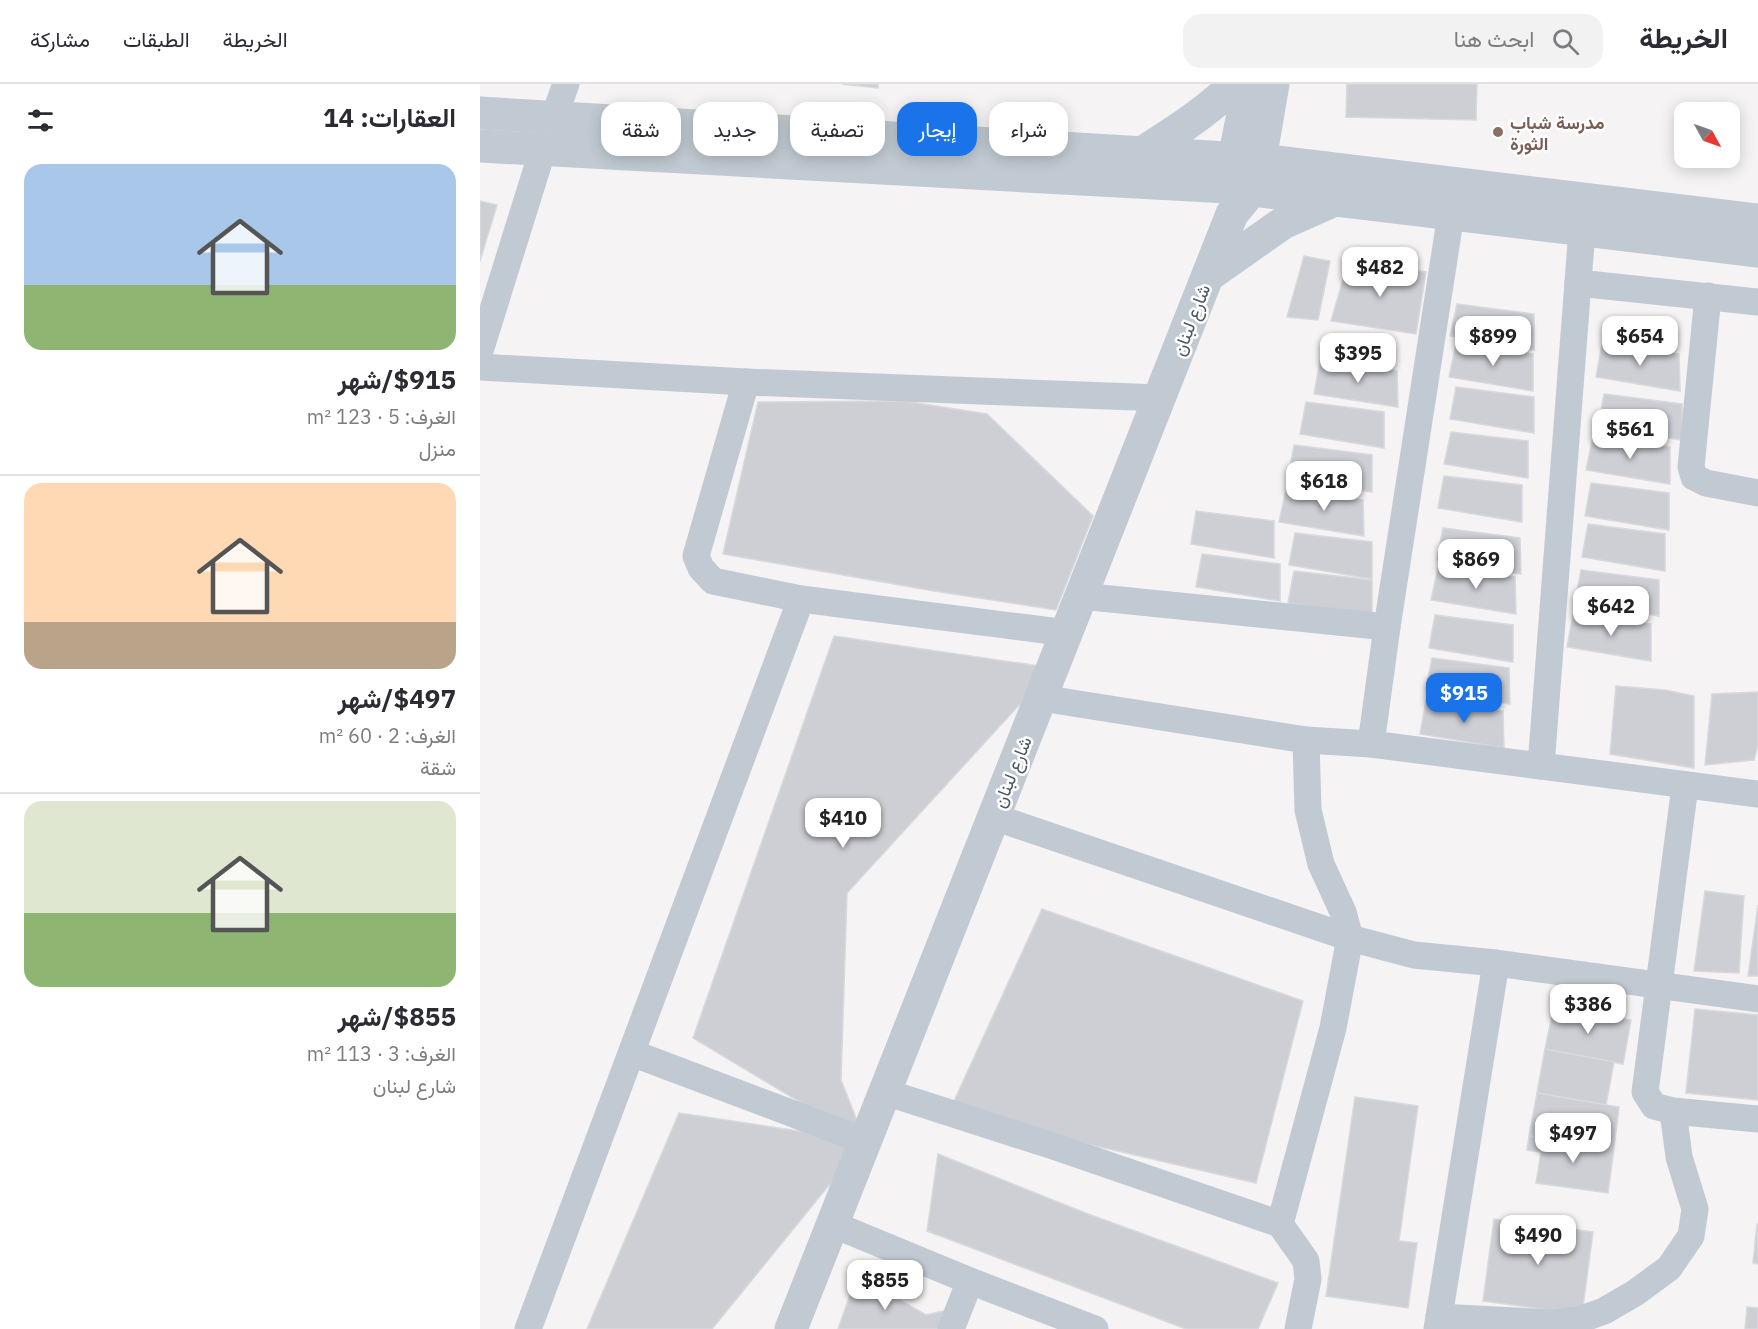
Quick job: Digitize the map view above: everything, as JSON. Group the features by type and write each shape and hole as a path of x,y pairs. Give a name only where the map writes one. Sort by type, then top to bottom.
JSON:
{"street":[{"path":"554,117 566,84"},
{"path":"1142,153 1204,113 1235,84"},
{"name":"شارع لبنان","path":"1241,182 1249,84"},
{"name":"شارع لبنان","path":"791,1329 1209,275 1273,84"},
{"path":"480,113 1142,153 1241,182 1335,200 1758,251"},
{"path":"480,146 1241,182 1758,220"},
{"path":"480,351 543,148"},
{"path":"1209,275 1283,223 1335,200"},
{"path":"1371,744 1451,214"},
{"path":"1541,766 1582,230"},
{"path":"1578,283 1758,302"},
{"path":"1708,296 1691,467 1694,477 1706,483 1758,493"},
{"path":"480,367 746,382 1161,398"},
{"path":"746,382 696,555 701,568 713,581 801,599 1066,633"},
{"path":"1081,596 1387,627"},
{"path":"528,1329 801,599"},
{"path":"1041,699 1306,740 1371,744 1758,794"},
{"path":"1280,1224 1333,1028 1350,938 1343,912 1321,864 1308,810 1306,740"},
{"path":"1685,786 1645,1092 1654,1106 1673,1111 1758,1119"},
{"path":"994,817 1350,938 1414,955 1496,963 1758,999"},
{"path":"1496,963 1438,1323 1554,1323 1579,1320 1604,1311 1635,1293 1669,1268 1691,1236 1695,1209 1679,1157 1673,1111"},
{"path":"632,1053 866,1141"},
{"path":"885,1092 1053,1146 1280,1224 1306,1261 1308,1279 1298,1329"},
{"path":"832,1224 1095,1329"},
{"path":"951,1329 970,1281"}],"building":[{"path":"842,84 878,84 878,88"},
{"path":"1347,84 1477,84 1476,120 1346,117"},
{"path":"480,201 497,205 480,261"},
{"path":"1304,256 1330,261 1318,320 1287,317"},
{"path":"1348,262 1426,272 1416,334 1331,321"},
{"path":"1457,304 1534,314 1534,350 1450,336"},
{"path":"1456,344 1533,354 1533,391 1449,377"},
{"path":"1602,344 1679,354 1680,391 1596,377"},
{"path":"1320,361 1397,371 1398,407 1314,394"},
{"path":"1456,387 1534,397 1534,433 1450,419"},
{"path":"1604,394 1682,404 1682,440 1598,427"},
{"path":"904,401 987,414 1093,516 1056,610 723,554 758,402"},
{"path":"1306,402 1384,412 1384,448 1300,434"},
{"path":"1451,432 1528,441 1528,478 1444,464"},
{"path":"1593,437 1670,447 1670,484 1586,470"},
{"path":"1294,445 1372,455 1372,492 1288,478"},
{"path":"1444,476 1522,485 1522,522 1438,508"},
{"path":"1591,483 1669,493 1669,530 1585,516"},
{"path":"1286,490 1363,500 1364,536 1279,522"},
{"path":"1196,511 1274,521 1274,558 1191,544"},
{"path":"1588,524 1665,534 1665,571 1582,557"},
{"path":"1443,528 1520,538 1521,574 1437,560"},
{"path":"1295,533 1372,542 1372,579 1289,565"},
{"path":"1202,554 1280,564 1280,601 1196,587"},
{"path":"1438,568 1515,577 1516,614 1431,600"},
{"path":"1581,570 1659,580 1659,616 1575,602"},
{"path":"1294,571 1372,580 1372,617 1288,603"},
{"path":"1435,615 1513,625 1513,662 1429,648"},
{"path":"1573,615 1651,624 1651,661 1567,647"},
{"path":"834,636 1053,668 847,893 841,1080 865,1141 693,1038"},
{"path":"1432,658 1509,668 1510,704 1426,690"},
{"path":"1616,686 1665,690 1694,696 1694,768 1610,754"},
{"path":"1758,692 1758,745 1754,760 1705,765 1712,694"},
{"path":"1426,701 1503,711 1504,748 1420,734"},
{"path":"1705,891 1744,896 1739,973 1694,971"},
{"path":"1758,905 1758,976 1748,976"},
{"path":"1042,909 1303,1001 1256,1183 949,1112"},
{"path":"1554,1006 1631,1020 1623,1064 1545,1049"},
{"path":"1695,1009 1758,1015 1758,1100 1686,1093"},
{"path":"1545,1049 1614,1062 1606,1105 1537,1093"},
{"path":"1537,1093 1619,1107 1614,1148 1529,1136"},
{"path":"1355,1097 1418,1106 1399,1241 1417,1243 1408,1308 1326,1296"},
{"path":"679,1113 865,1141 712,1329 587,1329"},
{"path":"1529,1136 1614,1148 1608,1193 1536,1183 1541,1152 1527,1150"},
{"path":"938,1154 1088,1214 1278,1283 1258,1329 1186,1329 927,1231"},
{"path":"1494,1219 1593,1232 1582,1314 1483,1301"},
{"path":"1758,1224 1758,1264 1753,1263"},
{"path":"857,1275 926,1315 960,1307 937,1329 838,1329"},
{"path":"1747,1307 1758,1308 1758,1329 1745,1329"}],"place":[{"name":"مدرسة شباب الثورة","path":"1498,132"}]}
